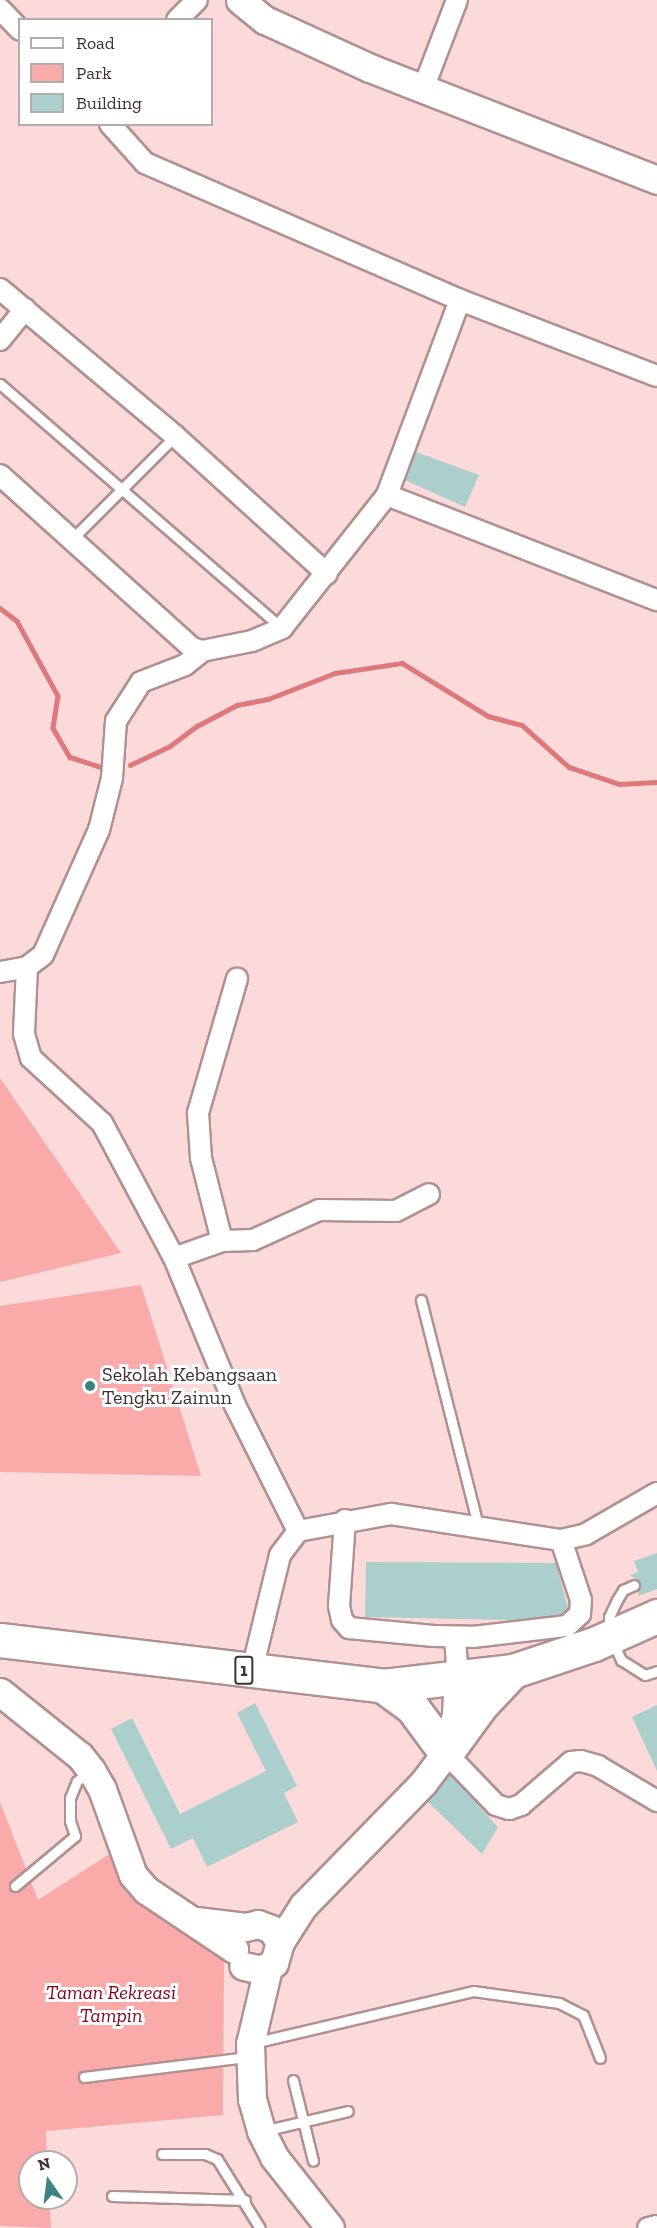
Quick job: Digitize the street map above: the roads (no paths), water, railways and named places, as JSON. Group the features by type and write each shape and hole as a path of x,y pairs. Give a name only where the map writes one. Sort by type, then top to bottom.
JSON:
{"highway":[{"name":"1","path":"0,1640 383,1686 513,1671 610,1636 657,1616"},
{"path":"383,1686 412,1707 446,1753 481,1705 513,1671"}],"street":[{"path":"179,18 197,0"},
{"path":"240,0 265,20 423,89 657,180"},
{"path":"423,89 457,0"},
{"path":"0,9 18,28"},
{"path":"112,126 145,163 460,300 657,376"},
{"path":"0,289 175,435 327,574"},
{"path":"0,475 192,648 202,651 252,641 282,628 327,574 387,495 460,300"},
{"path":"0,340 25,309"},
{"path":"387,495 657,600"},
{"path":"0,972 27,967 43,955 99,830 112,778 116,721 141,682 185,665 202,651"},
{"path":"27,967 24,1034 31,1058 102,1123 174,1258 236,1405 298,1531"},
{"path":"222,1241 201,1158 198,1113 237,979"},
{"path":"174,1258 222,1241 253,1240 331,1208 396,1211 429,1194"},
{"path":"252,1671 280,1556 298,1531 345,1520 391,1514 478,1526 523,1537 561,1540 586,1534 657,1493"},
{"path":"345,1520 339,1606 342,1620 349,1628 455,1638 567,1626 580,1614 580,1600 561,1540"},
{"path":"255,1946 303,1906 340,1861 412,1785 446,1753 456,1714 458,1679 455,1638"},
{"path":"0,1692 80,1756 91,1770 102,1789 134,1875 146,1890 195,1921 255,1946"},
{"path":"446,1753 496,1805 509,1809 521,1805 571,1762 581,1761 598,1766 657,1801"},
{"path":"255,1946 257,2004 250,2050 252,2098 261,2132 274,2157 330,2228"},
{"path":"648,2228 657,2226"}],"lane":[{"path":"0,384 282,628"},
{"path":"72,539 175,435"},
{"path":"420,1300 478,1526"},
{"path":"634,1586 623,1590 609,1617 610,1636 621,1660 645,1675 657,1671"},
{"path":"15,1886 75,1836 70,1821 70,1798 77,1781 91,1770"},
{"path":"84,2077 250,2050 472,1991 567,2007 583,2015 600,2058"},
{"path":"293,2080 313,2160"},
{"path":"261,2132 348,2111"},
{"path":"162,2154 205,2154 216,2159 245,2200 260,2228"},
{"path":"112,2196 245,2200"}],"waterway":[{"path":"0,608 17,621 58,696 53,728 70,757 103,768"},
{"path":"130,765 170,746 197,726 237,705 268,699 335,673 402,663 488,716 522,725 569,767 619,784 657,782"}],"place":[{"name":"Sekolah Kebangsaan Tengku Zainun","path":"90,1386"}],"park label":[{"name":"Taman Rekreasi Tampin","path":"111,2004"}]}
